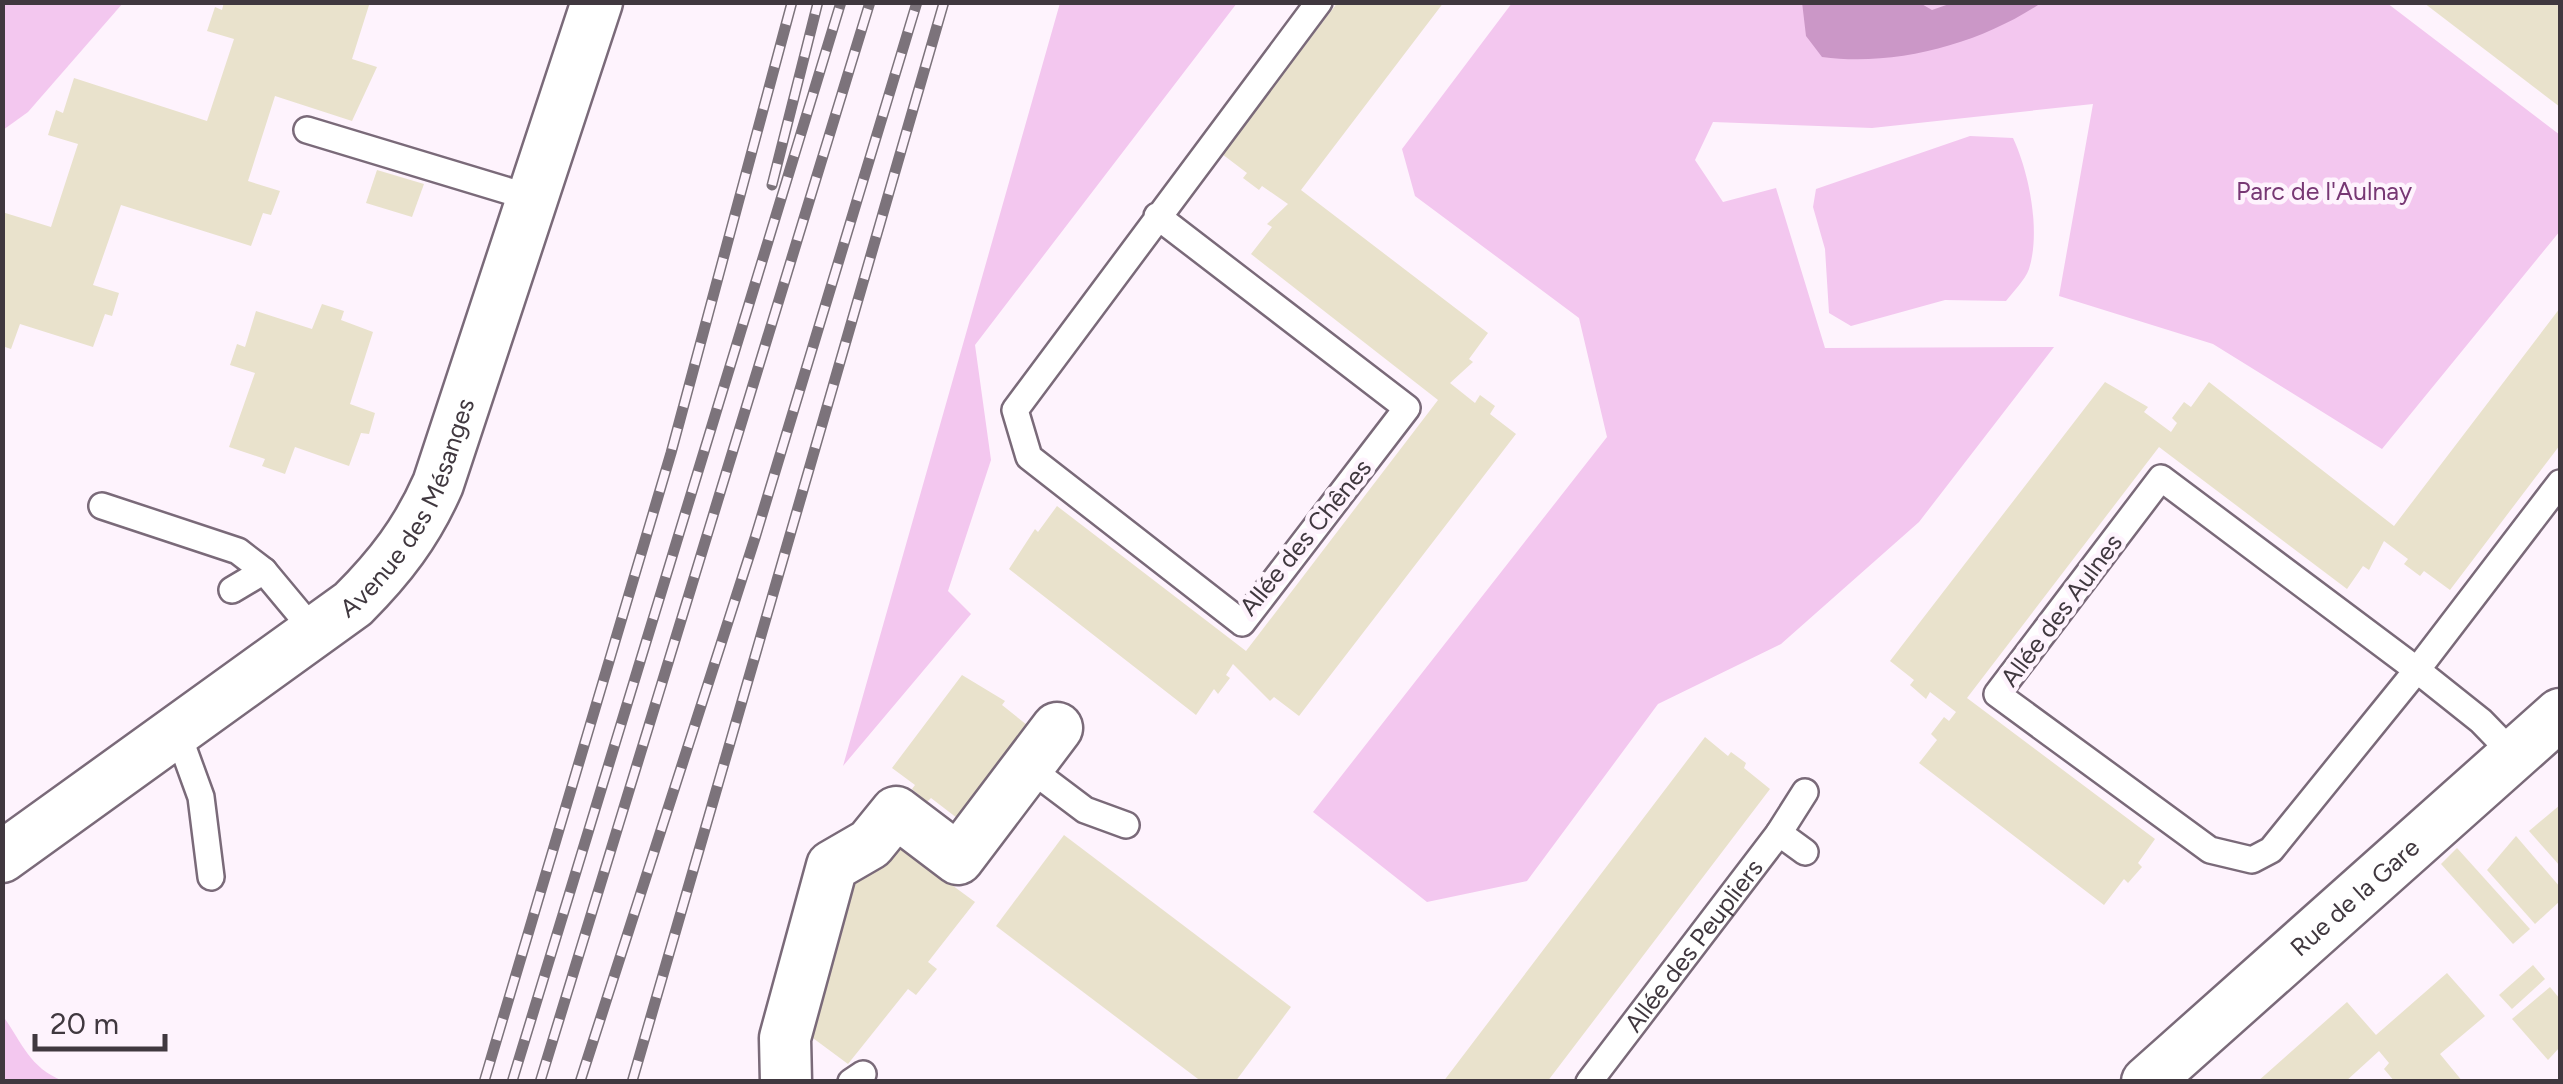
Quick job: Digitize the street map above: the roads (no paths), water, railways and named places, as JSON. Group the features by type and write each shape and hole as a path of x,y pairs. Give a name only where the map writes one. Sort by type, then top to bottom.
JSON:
{"street":[{"name":"Avenue des Mésanges","path":"2,857 314,632 376,582 422,522 532,198 591,4"},
{"name":"Rue de la Gare","path":"2147,1082 2560,714"},
{"path":"786,1082 784,1038 832,866 870,844 896,812 958,859 1042,748"}],"lane":[{"name":"Allée des Chênes","path":"1157,216 1407,408 1242,623 1029,457 1016,410 1157,216 1319,2"},
{"path":"307,130 532,198"},
{"name":"Allée des Aulnes","path":"2514,755 2481,721 2417,670 2160,478 1998,694 2210,850 2252,860 2271,850 2417,670 2560,483"},
{"path":"102,506 238,551 264,570 314,632"},
{"path":"232,590 264,570"},
{"path":"178,732 201,797 212,854 211,878"},
{"path":"1042,748 1084,810 1126,826"},
{"path":"1778,833 1804,792"},
{"name":"Allée des Peupliers","path":"1590,1082 1778,833 1805,852"}],"railway":[{"path":"484,1082 671,453 792,2"},
{"path":"772,185 818,2"},
{"path":"512,1082 841,2"},
{"path":"540,1082 870,2"},
{"path":"580,1082 755,538 917,2"},
{"path":"632,1082 944,2"}],"park label":[{"name":"Parc de l'Aulnay","path":"2324,191"}]}
